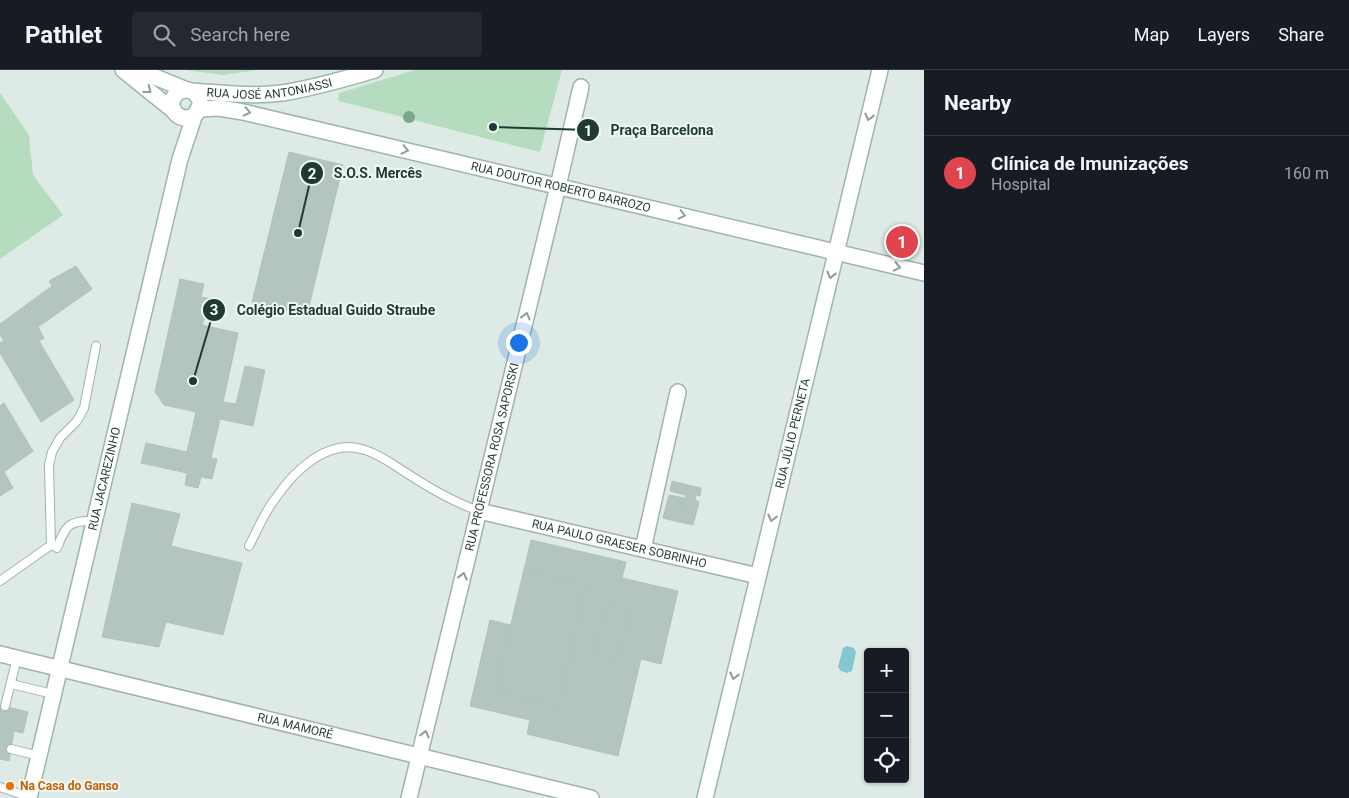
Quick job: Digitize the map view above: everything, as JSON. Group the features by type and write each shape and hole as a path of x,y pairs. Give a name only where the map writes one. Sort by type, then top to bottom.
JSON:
{"main road":[{"path":"123,70 176,113 186,117 197,112 199,105 198,96 189,90 179,92 172,102 176,113"},
{"name":"RUA JOSÉ ANTONIASSI","path":"138,70 189,90 246,94 281,93 319,86 375,70"},
{"name":"RUA JÚLIO PERNETA","path":"705,798 880,70"},
{"name":"RUA PROFESSORA ROSA SAPORSKI","path":"410,798 581,87"},
{"name":"RUA DOUTOR ROBERTO BARROZO","path":"197,112 219,108 244,112 924,273"},
{"name":"RUA JACAREZINHO","path":"29,797 180,159 197,112"},
{"name":"RUA JACAREZINHO","path":"176,113 180,159"},
{"path":"643,549 678,392"},
{"name":"RUA PAULO GRAESER SOBRINHO","path":"479,511 758,576"},
{"name":"RUA MAMORÉ","path":"0,654 591,798"}],"lane":[{"path":"51,545 49,465 52,452 60,438 77,421 84,408 96,346"},
{"path":"249,546 274,499 302,467 328,450 348,447 364,449 381,457 443,496 479,511"},
{"path":"51,545 57,548 68,525 83,521 94,521"},
{"path":"0,581 51,545"},
{"path":"6,706 17,658"},
{"path":"11,684 53,694"},
{"path":"11,749 39,756"},
{"path":"0,787 29,797"}],"green space":[{"path":"185,70 257,70 223,75"},
{"path":"415,70 562,70 540,152 339,101 338,99 339,93"},
{"path":"0,93 29,135 33,175 63,215 0,259"}],"water":[{"path":"847,646 854,648 856,652 852,671 847,673 841,671 838,667 843,648"}],"building":[{"path":"289,152 343,165 307,315 252,302"},
{"path":"76,266 92,289 38,327 44,338 39,341 74,400 41,422 0,353 0,343 4,341 0,335 0,324 52,286 49,281"},
{"path":"180,279 204,284 201,297 223,301 218,322 204,319 202,325 238,333 223,402 236,404 245,366 265,370 253,426 220,419 211,458 217,459 212,479 201,477 198,488 185,485 187,473 141,463 146,443 187,452 196,412 164,405 155,392"},
{"path":"4,403 33,451 4,472 13,488 0,496 0,406"},
{"path":"672,481 688,485 685,495 670,491"},
{"path":"688,485 701,488 700,496 696,495 695,500 699,502 693,525 679,522"},
{"path":"669,495 684,498 679,522 663,518"},
{"path":"132,503 180,514 171,546 242,563 223,635 166,622 159,647 102,637"},
{"path":"531,540 626,562 622,578 678,591 661,664 641,659 618,756 527,734 530,720 470,706 490,620 511,625"},
{"path":"524,570 586,585 558,706 495,691"},
{"path":"605,605 630,610 619,659 594,654"},
{"path":"0,705 28,712 23,733 14,731 9,761 0,759"}],"place":[{"name":"Praça Barcelona","path":"493,127"},
{"name":"S.O.S. Mercês","path":"298,233"},
{"name":"Clínica de Imunizações","path":"902,242"},
{"name":"Colégio Estadual Guido Straube","path":"193,381"},
{"name":"Na Casa do Ganso","path":"10,786"}]}
